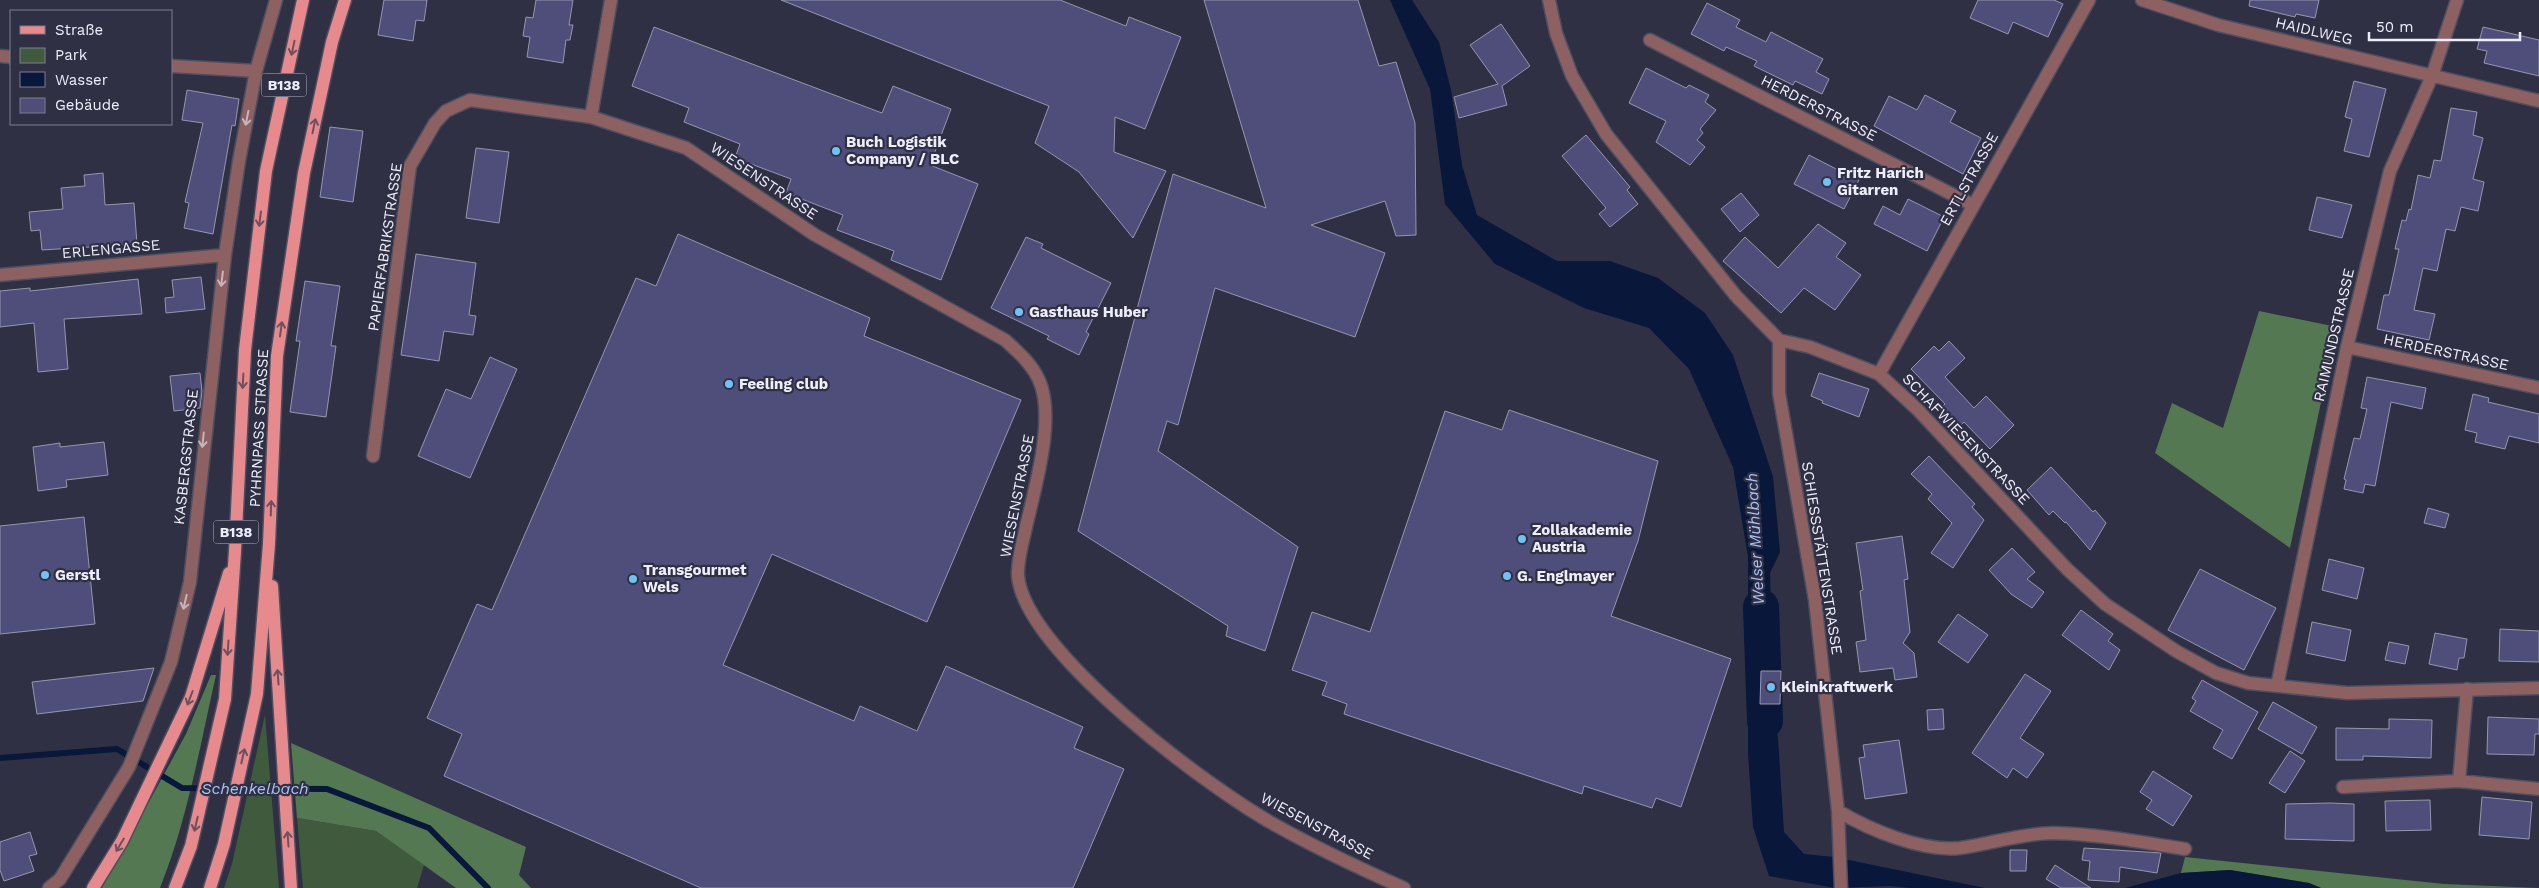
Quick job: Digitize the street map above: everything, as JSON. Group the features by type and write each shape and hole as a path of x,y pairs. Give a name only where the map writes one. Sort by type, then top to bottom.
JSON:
{"main road":[{"name":"PYHRNPASS STRASSE","path":"176,888 191,846 225,699 235,551 245,350 266,171 303,0"},
{"name":"PYHRNPASS STRASSE","path":"210,888 224,844 257,694 269,544 277,356 304,173 332,42 345,0"},
{"path":"269,544 291,888"},
{"path":"93,888 122,842 191,696 235,551"}],"street":[{"name":"KASBERGSTRASSE","path":"49,888 60,880 129,767 171,662 190,582 225,255 256,70 276,0"},
{"path":"591,117 611,0"},
{"path":"1549,0 1556,33 1572,76 1606,134 1694,246 1736,296 1779,340"},
{"name":"ERTLSTRASSE","path":"1879,374 2089,0"},
{"name":"HAIDLWEG","path":"2142,0 2218,24 2539,101"},
{"name":"RAIMUNDSTRASSE","path":"2276,686 2347,347 2390,171 2432,76 2457,0"},
{"name":"HERDERSTRASSE","path":"1650,40 1973,205"},
{"path":"172,66 256,70"},
{"name":"PAPIERFABRIKSTRASSE","path":"373,456 410,166 421,144 446,112 473,100 591,117"},
{"name":"WIESENSTRASSE","path":"591,117 686,148 815,235 1005,340 1026,359 1040,381 1047,426 1021,550 1018,576 1026,603 1043,632 1066,661 1154,740 1220,789 1275,826 1342,860 1404,888"},
{"name":"ERLENGASSE","path":"0,275 225,255"},
{"name":"SCHAFWIESENSTRASSE","path":"1779,340 1810,347 1879,374 1918,410 2067,569 2105,604 2176,651 2216,673 2248,683 2347,693 2539,688"},
{"name":"SCHIESSSTÄTTENSTRASSE","path":"1779,340 1779,393 1815,600 1838,812 1841,888"},
{"name":"HERDERSTRASSE","path":"2347,347 2539,388"},
{"path":"2458,781 2467,690"},
{"path":"2343,787 2458,781 2539,789"},
{"path":"1838,812 1863,826 1925,846 1957,848 2052,833 2100,836 2185,849"}],"green space":[{"path":"2259,311 2337,327 2290,548 2155,453 2172,403 2223,428"},
{"path":"211,675 216,675 192,783 170,863 160,888 102,888 186,734"},
{"path":"265,715 279,888 224,888 232,864"},
{"path":"291,743 526,847 519,875 531,888 456,888 376,831 297,818"},
{"path":"297,818 376,831 424,865 417,888 303,888"},
{"path":"2185,857 2444,884 2539,888 2321,888 2309,883 2230,870 2181,873"}],"water":[{"path":"1390,0 1412,0 1439,42 1451,90 1462,165 1477,215 1557,261 1610,261 1658,278 1705,313 1733,355 1773,477 1780,552 1770,573 1772,656 1763,657 1764,703 1773,711 1778,738 1784,832 1804,854 1834,857 1985,888 1910,888 1890,886 1835,888 1769,876 1753,827 1748,754 1748,557 1733,467 1689,369 1649,328 1584,308 1495,264 1445,204 1430,89"},
{"path":"2230,870 2309,883 2321,888 2125,888 2181,873"}],"building":[{"path":"384,0 427,0 424,21 416,20 413,41 378,35"},
{"path":"536,0 573,0 569,25 573,25 570,40 566,40 563,63 527,57 530,37 523,36 526,17 533,18"},
{"path":"781,0 1060,0 1126,26 1129,17 1181,37 1145,129 1115,117 1114,152 1166,171 1133,238 1079,172 1035,143 1049,106"},
{"path":"1204,0 1358,0 1379,66 1396,62 1415,123 1416,235 1396,236 1385,201 1311,225 1385,253 1355,337 1215,288 1178,425 1167,421 1158,451 1298,547 1265,651 1226,636 1228,626 1078,531 1173,174 1266,208"},
{"path":"1978,0 2054,0 2063,4 2048,37 2013,22 2008,34 1970,18"},
{"path":"2250,0 2319,0 2315,18 2296,14 2295,17 2249,6"},
{"path":"1707,3 1740,20 1736,27 1766,42 1771,32 1823,59 1816,72 1829,79 1822,94 1795,81 1793,85 1754,66 1757,61 1726,47 1724,51 1691,34"},
{"path":"1501,24 1530,66 1502,86 1507,105 1459,118 1454,97 1498,84 1470,45"},
{"name":"Buch Logistik Company / BLC","path":"654,27 882,113 893,86 951,109 930,165 978,184 941,280 891,260 894,251 837,230 843,215 786,193 791,179 735,158 740,144 684,122 689,108 632,86"},
{"path":"2483,27 2539,40 2539,76 2484,63 2487,51 2477,49"},
{"path":"1646,68 1686,88 1689,85 1709,95 1705,102 1716,110 1700,129 1703,133 1697,140 1705,147 1690,165 1656,142 1666,121 1629,103"},
{"path":"2354,81 2386,89 2369,157 2344,151 2352,119 2345,117"},
{"path":"187,90 239,99 235,126 232,125 213,234 184,228 189,203 185,202 203,123 182,120"},
{"path":"1925,95 1956,111 1950,122 1981,138 1963,174 1874,126 1889,96 1917,110"},
{"path":"2451,108 2477,112 2473,135 2483,138 2473,179 2484,182 2478,211 2461,207 2455,231 2446,229 2437,271 2423,268 2414,310 2435,314 2429,340 2377,329 2384,295 2389,295 2399,249 2395,249 2402,220 2406,221 2409,209 2411,210 2418,175 2430,178 2434,160 2441,161"},
{"path":"330,127 363,131 353,202 320,197"},
{"path":"1586,135 1630,187 1627,190 1638,204 1610,227 1599,214 1606,208 1562,156"},
{"path":"476,148 509,152 499,223 466,218"},
{"name":"Fritz Harich Gitarren","path":"1809,155 1840,171 1842,168 1860,178 1844,209 1794,184"},
{"path":"103,173 105,205 134,203 137,244 42,250 40,230 31,231 29,212 63,209 61,188 85,186 84,175"},
{"path":"1741,193 1759,215 1740,232 1721,209"},
{"path":"2317,197 2352,205 2342,238 2309,230"},
{"path":"1908,199 1944,217 1927,251 1874,224 1883,206 1900,215"},
{"path":"1818,224 1846,243 1836,257 1861,275 1835,310 1804,288 1781,313 1723,261 1745,237 1778,268"},
{"name":"Transgourmet Wels","path":"678,234 870,318 864,336 1021,400 927,622 772,554 723,665 854,721 860,706 917,731 946,666 1083,727 1074,748 1124,769 1073,888 701,888 444,776 462,734 427,718 477,604 492,610 636,278 656,286"},
{"path":"1026,237 1043,244 1041,248 1111,283 1086,332 1089,334 1079,355 1047,339 1049,336 991,308"},
{"path":"416,254 476,263 469,315 476,316 473,335 444,331 439,361 401,355"},
{"path":"201,277 205,309 166,313 165,298 174,297 172,280"},
{"path":"138,279 142,314 64,319 68,369 38,372 34,323 0,327 0,291 30,288 30,291"},
{"path":"305,281 340,286 331,346 336,346 326,417 290,412 300,341 296,341"},
{"path":"1949,341 1965,358 1945,377 1974,408 1986,396 2014,425 1990,449 1964,422 1957,429 1939,410 1945,404 1911,369 1934,346 1939,351"},
{"path":"490,357 517,369 470,478 418,456 446,389 471,399"},
{"path":"200,373 202,391 200,408 174,411 170,376"},
{"path":"1819,373 1869,389 1859,417 1822,403 1823,401 1811,396"},
{"path":"2367,377 2426,388 2422,409 2391,402 2375,486 2365,484 2363,493 2344,489 2346,480 2344,479 2354,438 2360,439 2367,409 2361,408"},
{"path":"2473,394 2489,398 2488,402 2539,414 2539,443 2509,436 2505,449 2475,442 2477,433 2465,430"},
{"name":"G. Englmayer","path":"1509,410 1658,461 1638,541 1611,616 1731,659 1681,807 1656,798 1652,808 1584,786 1582,794 1344,714 1347,704 1322,695 1327,682 1292,670 1312,612 1370,632 1445,411 1502,430"},
{"path":"104,442 108,475 66,480 67,487 38,491 33,447 60,443 60,447"},
{"path":"1929,456 1975,504 1972,507 1984,520 1953,568 1931,553 1952,523 1928,499 1932,494 1911,474"},
{"path":"2051,467 2093,512 2095,510 2106,523 2090,550 2066,522 2053,511 2049,515 2027,490"},
{"path":"2428,508 2449,514 2445,528 2424,523"},
{"name":"Gerstl","path":"84,517 95,624 0,634 0,526"},
{"path":"1902,536 1908,579 1904,580 1910,632 1903,643 1914,653 1917,677 1895,680 1893,668 1860,672 1856,642 1866,640 1860,591 1863,590 1856,543"},
{"path":"2012,548 2035,572 2027,579 2044,592 2032,608 2011,594 1989,570"},
{"path":"2329,559 2364,568 2357,599 2322,590"},
{"path":"2200,569 2276,608 2244,670 2168,630"},
{"path":"2081,610 2113,634 2108,641 2120,650 2109,670 2062,635"},
{"path":"1958,614 1988,635 1968,663 1938,642"},
{"path":"2312,622 2351,630 2345,661 2306,653"},
{"path":"2500,629 2539,631 2539,662 2499,661"},
{"path":"2435,633 2467,639 2464,658 2459,658 2457,670 2429,664"},
{"path":"2389,642 2409,646 2405,664 2385,660"},
{"path":"154,668 143,701 37,714 32,682"},
{"name":"Kleinkraftwerk","path":"1761,671 1781,671 1780,704 1760,704"},
{"path":"2025,674 2051,691 2020,738 2044,754 2027,778 2013,768 2007,778 1972,753"},
{"path":"2202,680 2258,712 2232,759 2213,748 2223,730 2190,711 2196,701 2192,698"},
{"path":"2273,702 2317,727 2302,754 2258,729"},
{"path":"1943,709 1944,729 1928,730 1927,710"},
{"path":"2488,717 2539,719 2539,734 2535,734 2534,755 2487,754"},
{"path":"2389,719 2432,720 2431,758 2363,756 2363,760 2336,760 2336,728 2389,729"},
{"path":"1899,740 1907,793 1865,799 1859,758 1865,757 1863,745"},
{"path":"2290,751 2305,761 2285,793 2269,783"},
{"path":"2153,771 2192,796 2173,826 2146,809 2152,800 2140,792"},
{"path":"2482,797 2532,802 2529,839 2479,835"},
{"path":"2430,800 2431,830 2386,831 2385,801"},
{"path":"2286,804 2354,804 2354,841 2285,839"},
{"path":"30,832 37,854 29,856 34,871 4,881 0,870 0,842"},
{"path":"2084,848 2161,853 2157,873 2120,867 2119,882 2088,880 2090,861 2082,860"},
{"path":"2010,850 2027,850 2026,871 2010,871"},
{"path":"2055,865 2091,888 2061,888 2046,879"}],"waterway":[{"name":"Welser Mühlbach","path":"1761,607 1765,721"},
{"name":"Schenkelbach","path":"0,758 117,749 182,788 327,789 429,828 488,888"}],"place":[{"name":"Buch Logistik Company / BLC","path":"836,151"},
{"name":"Fritz Harich Gitarren","path":"1827,182"},
{"name":"Gasthaus Huber","path":"1019,312"},
{"name":"Feeling club","path":"729,384"},
{"name":"Zollakademie Austria","path":"1522,539"},
{"name":"Gerstl","path":"45,575"},
{"name":"G. Englmayer","path":"1507,576"},
{"name":"Transgourmet Wels","path":"633,579"},
{"name":"Kleinkraftwerk","path":"1771,687"}]}
